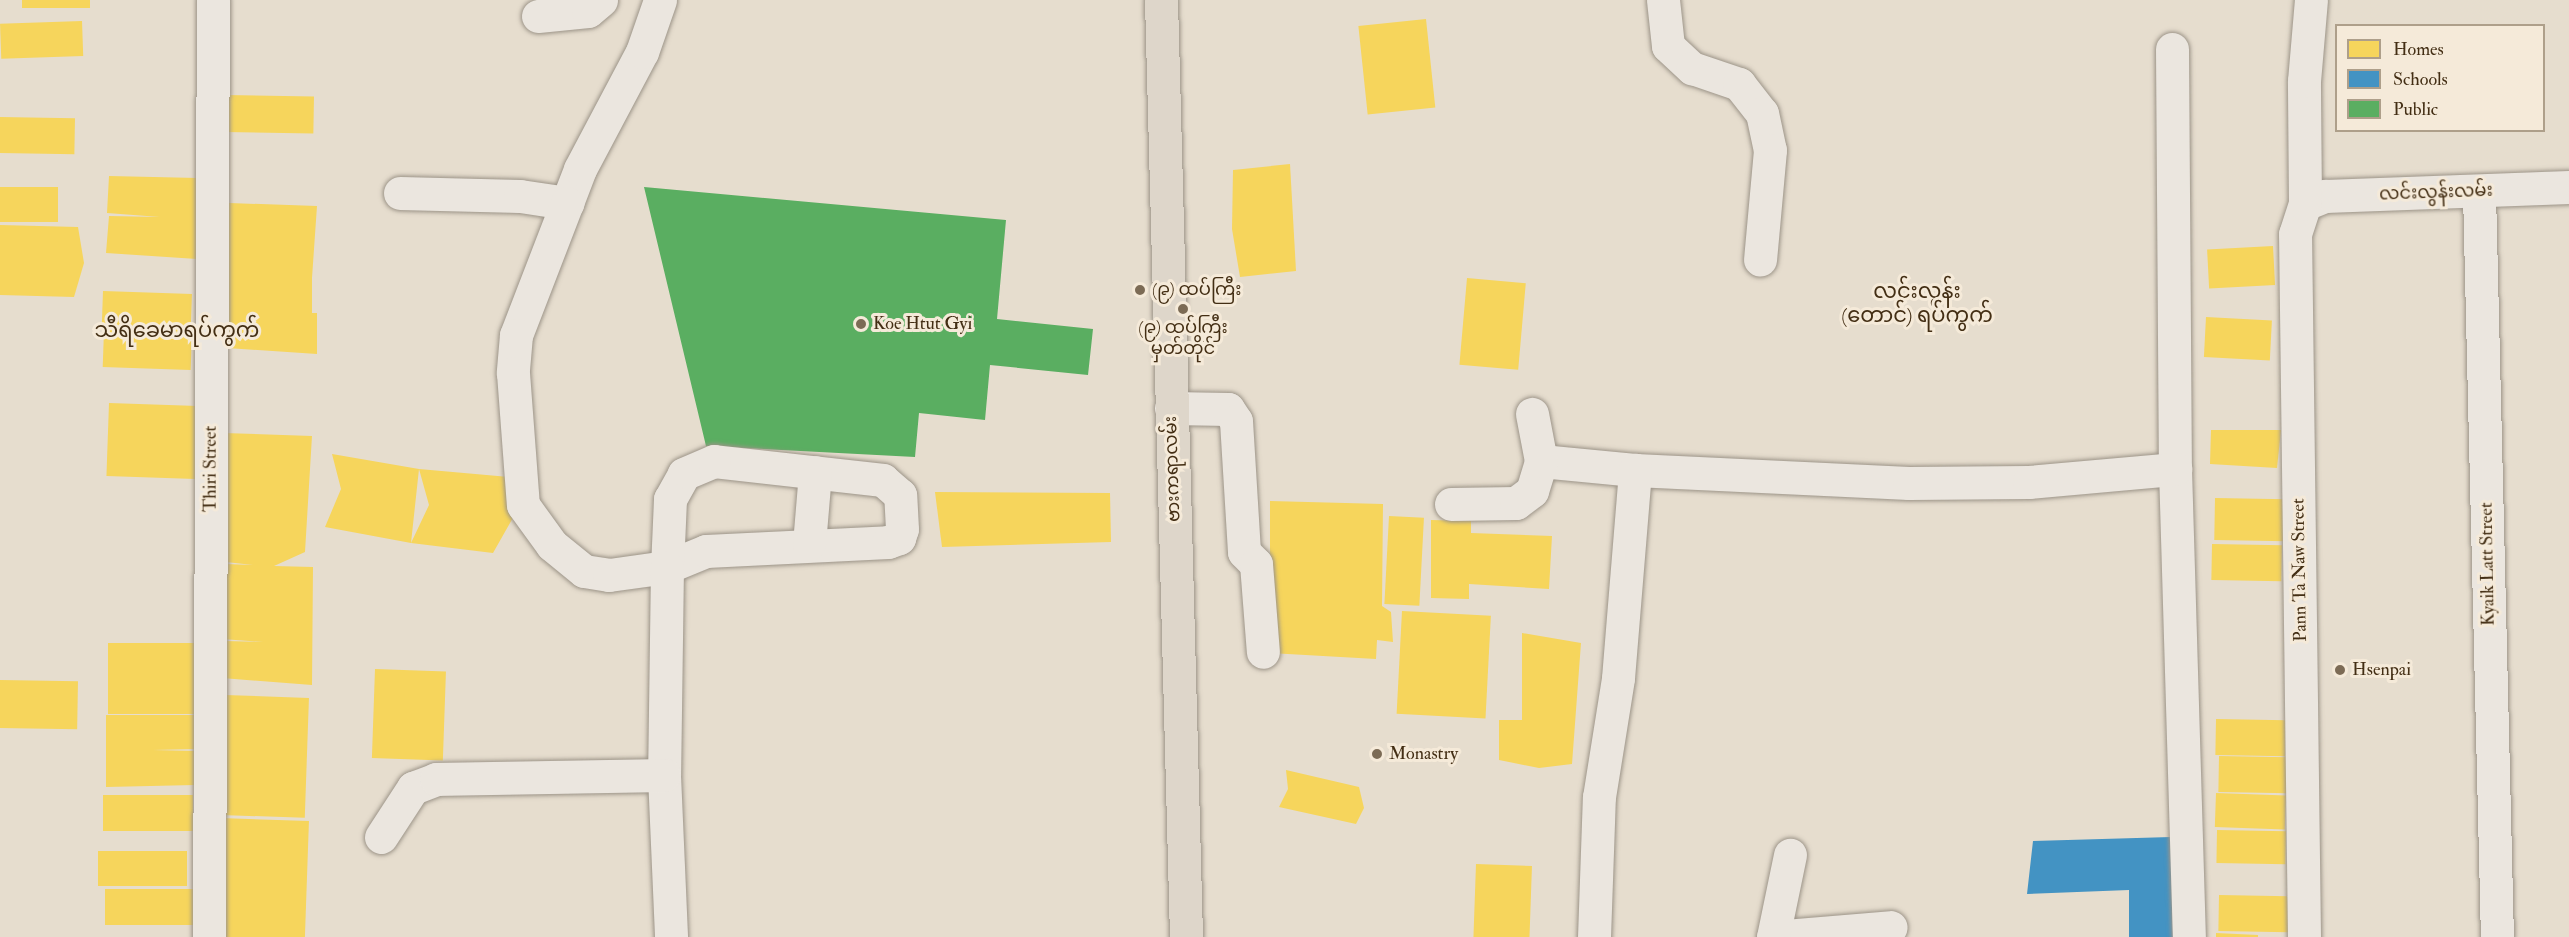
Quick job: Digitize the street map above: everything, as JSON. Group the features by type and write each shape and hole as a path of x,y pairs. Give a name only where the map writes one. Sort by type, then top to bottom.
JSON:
{"main road":[{"name":"ဗားကရာလမ်း","path":"1161,0 1186,937"}],"street":[{"name":"Thiri Street","path":"209,937 213,0"},
{"path":"538,16 588,11 601,0"},
{"path":"660,0 642,52 579,169 516,335 513,373 523,505 552,545 584,571 609,576 667,567 706,550 888,542 899,538 902,529 900,495 894,486 883,480 714,461 684,474 670,499 667,567 664,775 671,937"},
{"path":"1663,0 1668,46 1692,68 1739,84 1762,113 1770,150 1760,260"},
{"name":"Pann Ta Naw Street","path":"2304,937 2295,234 2305,204 2304,81 2311,0"},
{"path":"2172,49 2175,469 2189,937"},
{"name":"လင်းလွန်းလမ်း","path":"2305,204 2325,196 2569,187"},
{"name":"Kyaik Latt Street","path":"2479,192 2497,937"},
{"path":"400,193 520,196 567,203"},
{"path":"1171,408 1228,409 1236,421 1244,552 1256,564 1263,652"},
{"path":"1451,504 1515,503 1532,491 1540,461 1533,414"},
{"path":"1540,461 1635,470 1921,483 2029,482 2175,469"},
{"path":"1594,937 1599,797 1618,678 1635,470"},
{"path":"809,544 815,472"},
{"path":"381,837 413,788 436,779 664,775"},
{"path":"1790,855 1773,937 1891,927"}],"building: Homes":[{"path":"22,0 90,0 90,8 22,8"},
{"path":"1426,19 1435,108 1368,115 1358,26"},
{"path":"82,21 83,56 1,59 0,24"},
{"path":"225,95 314,97 313,134 224,132"},
{"path":"0,117 75,118 74,154 0,153"},
{"path":"1290,164 1296,271 1240,277 1232,229 1233,170"},
{"path":"109,176 198,178 197,259 106,253 109,216 160,217 107,213"},
{"path":"0,187 58,187 58,222 0,222"},
{"path":"229,203 317,206 312,313 317,313 317,354 227,348 229,313 222,312"},
{"path":"0,225 78,227 84,263 74,297 0,295"},
{"path":"2273,246 2275,285 2209,288 2207,249"},
{"path":"1467,278 1526,283 1518,370 1459,365"},
{"path":"103,291 192,294 191,332 102,329"},
{"path":"2206,317 2272,320 2270,360 2204,357"},
{"path":"104,330 192,333 191,370 103,367"},
{"path":"109,403 198,406 195,479 106,476"},
{"path":"2211,430 2281,430 2277,468 2210,464"},
{"path":"223,433 312,436 305,552 274,566 313,567 312,685 222,678 224,641 263,642 222,639 225,564 253,565 226,562"},
{"path":"332,454 419,469 411,543 325,527 341,489"},
{"path":"419,469 509,477 514,516 493,553 411,543 429,505"},
{"path":"935,492 1110,493 1111,542 942,547"},
{"path":"2215,498 2287,499 2286,541 2214,540"},
{"path":"1270,501 1383,504 1382,606 1391,612 1393,642 1377,640 1376,659 1270,653"},
{"path":"1389,516 1424,518 1419,606 1384,604"},
{"path":"1431,520 1471,521 1471,533 1552,536 1549,589 1469,584 1469,599 1431,598"},
{"path":"2212,544 2282,545 2281,581 2211,580"},
{"path":"1402,611 1491,616 1485,719 1397,714"},
{"path":"1522,633 1581,643 1572,764 1539,768 1499,760 1499,720 1522,720"},
{"path":"108,643 197,643 197,714 108,714"},
{"path":"375,669 446,671 443,760 372,758"},
{"path":"0,680 78,681 77,729 0,728"},
{"path":"225,695 309,698 305,818 221,815"},
{"path":"106,715 196,715 196,749 153,750 195,751 195,785 106,787"},
{"path":"2216,719 2286,720 2285,756 2215,755"},
{"path":"2219,756 2289,757 2288,793 2218,792"},
{"path":"1286,770 1359,787 1364,808 1356,824 1279,807 1288,789"},
{"path":"2216,793 2286,795 2285,829 2215,827"},
{"path":"103,795 193,795 193,831 103,831"},
{"path":"220,818 309,821 305,937 216,937"},
{"path":"2217,830 2286,831 2285,864 2216,863"},
{"path":"98,851 187,851 187,886 98,886"},
{"path":"1476,864 1532,866 1529,937 1473,937"},
{"path":"105,889 195,889 195,925 105,925"},
{"path":"2219,895 2289,896 2288,932 2218,931"},
{"path":"2216,933 2258,935 2258,937 2216,937"}],"building: Schools":[{"path":"2171,837 2173,937 2129,937 2129,890 2027,894 2033,841"}],"building: Public":[{"name":"Koe Htut Gyi","path":"644,187 1006,220 997,319 1093,329 1088,375 990,365 985,420 919,413 915,457 706,446"}],"place":[{"name":"(၉) ထပ်ကြီး","path":"1140,290"},
{"name":"(၉) ထပ်ကြီး မှတ်တိုင်","path":"1183,309"},
{"name":"Koe Htut Gyi","path":"861,324"},
{"name":"Hsenpai","path":"2340,670"},
{"name":"Monastry","path":"1377,754"}],"district":[{"name":"လင်းလွန်း (တောင်) ရပ်ကွက်","path":"1917,304"},
{"name":"သီရိခေမာရပ်ကွက်","path":"177,331"}]}
